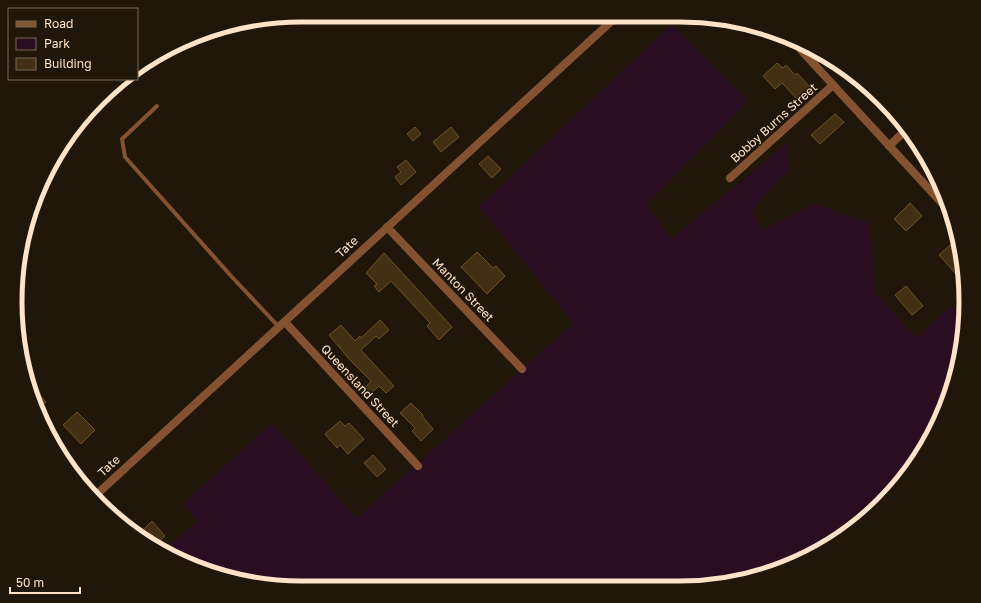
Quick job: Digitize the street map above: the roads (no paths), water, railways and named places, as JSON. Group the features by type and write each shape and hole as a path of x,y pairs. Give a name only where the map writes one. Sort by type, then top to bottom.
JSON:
{"street":[{"name":"Tate","path":"98,493 611,22"},
{"path":"801,50 940,201"},
{"path":"813,63 818,58"},
{"name":"Bobby Burns Street","path":"730,178 833,86"},
{"path":"889,146 903,133"},
{"name":"Manton Street","path":"387,227 522,369"},
{"name":"Queensland Street","path":"282,324 418,466"}],"lane":[{"path":"157,106 122,139 125,157 232,277 282,324"}]}
